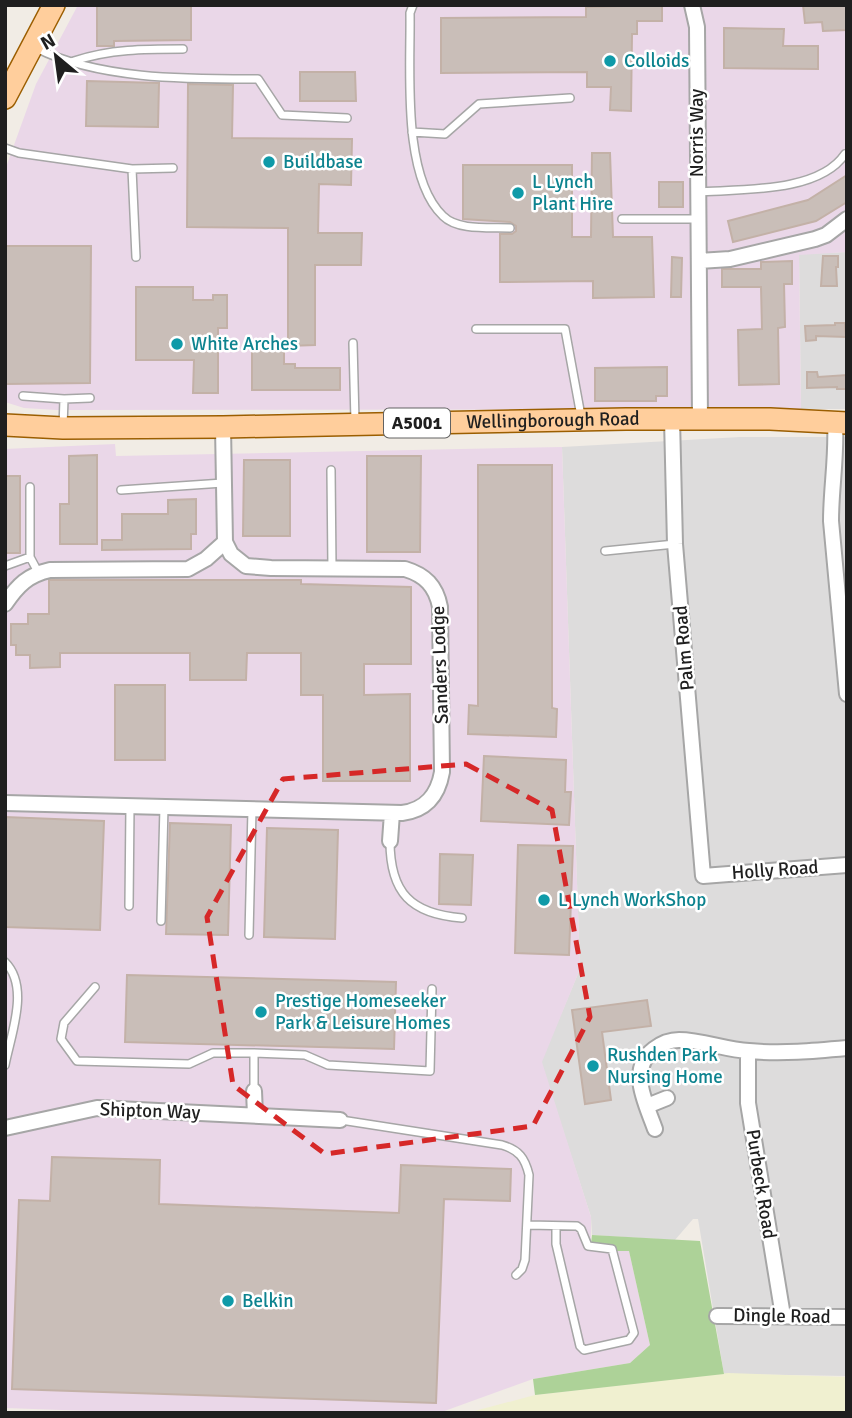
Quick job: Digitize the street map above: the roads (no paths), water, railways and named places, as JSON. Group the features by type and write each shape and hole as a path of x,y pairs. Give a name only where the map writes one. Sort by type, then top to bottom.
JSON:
{"main road":[{"path":"5,98 54,5"},
{"name":"Wellingborough Road","path":"5,425 64,428 223,427 672,419 841,423"}],"street":[{"name":"Norris Way","path":"692,5 697,27 701,419"},
{"path":"699,261 730,259 815,239 826,235 847,219"},
{"name":"Palm Road","path":"672,419 675,544 703,876"},
{"path":"841,423 831,520 847,694"},
{"path":"6,603 19,585 38,572 188,569 206,559 225,542 223,427"},
{"name":"Sanders Lodge","path":"5,803 392,813 412,812 421,808 437,792 442,745 439,599 429,581 418,573 405,569 246,566 231,555 225,542"},
{"path":"390,841 392,813"},
{"name":"Holly Road","path":"703,876 847,865"},
{"path":"655,1129 640,1086 640,1070 646,1058 662,1044 680,1040 748,1051 808,1052 847,1048"},
{"name":"Purbeck Road","path":"748,1051 748,1102 783,1316"},
{"path":"254,1091 255,1115"},
{"path":"647,1106 667,1098"},
{"name":"Shipton Way","path":"5,1128 97,1108 340,1120"},
{"name":"Dingle Road","path":"717,1316 847,1317"}],"lane":[{"path":"413,5 410,13 412,144 427,194 443,217 461,225 510,228"},
{"path":"32,46 48,54 99,68 172,79 258,79 282,115 347,118"},
{"path":"73,61 110,52 183,49"},
{"path":"412,132 445,134 479,104 570,98"},
{"path":"5,148 19,153 132,169 173,168"},
{"path":"698,192 796,185 839,164 845,155"},
{"path":"132,169 136,257"},
{"path":"622,219 698,219"},
{"path":"476,328 565,329 582,420"},
{"path":"353,343 355,425"},
{"path":"23,396 90,398"},
{"path":"64,399 64,428"},
{"path":"331,470 332,569"},
{"path":"121,489 224,483"},
{"path":"30,487 30,557 38,572"},
{"path":"606,551 675,544"},
{"path":"5,566 30,557"},
{"path":"129,906 130,806"},
{"path":"161,921 164,806"},
{"path":"249,934 252,808"},
{"path":"390,841 392,870 396,883 405,896 427,912 462,918"},
{"path":"5,962 16,977 19,990 5,1065"},
{"path":"95,987 64,1023 61,1039 77,1061 189,1064 213,1053 254,1053 305,1055 328,1065 430,1071 432,989"},
{"path":"254,1053 254,1091"},
{"path":"340,1120 502,1145 518,1152 529,1175 526,1260 516,1275"},
{"path":"527,1225 577,1226 588,1246 609,1248 615,1253 634,1334 629,1340 584,1350 580,1346 556,1244 556,1227"}],"place":[{"name":"Colloids","path":"610,61"},
{"name":"Buildbase","path":"269,162"},
{"name":"L Lynch Plant Hire","path":"518,193"},
{"name":"White Arches","path":"177,344"},
{"name":"L Lynch WorkShop","path":"544,900"},
{"name":"Prestige Homeseeker Park & Leisure Homes","path":"261,1012"},
{"name":"Rushden Park Nursing Home","path":"593,1066"},
{"name":"Belkin","path":"228,1301"}]}
